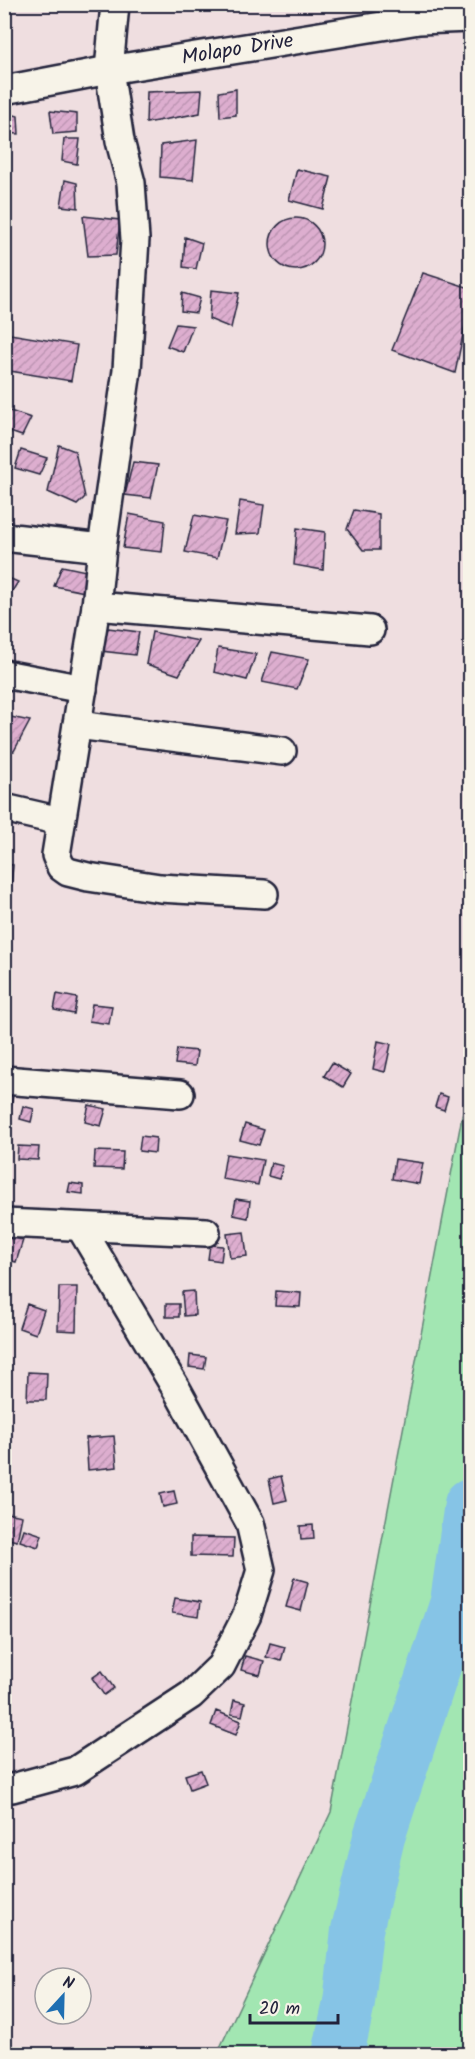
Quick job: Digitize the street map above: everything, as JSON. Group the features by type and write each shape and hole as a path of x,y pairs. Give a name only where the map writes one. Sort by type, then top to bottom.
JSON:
{"street":[{"path":"115,4 109,70 120,141 131,183 135,239 127,370 96,606 56,855 61,867 68,872 159,888 264,894"},
{"name":"Molapo Drive","path":"4,90 109,70 418,20 471,18"},
{"path":"4,537 102,548"},
{"path":"96,606 370,630"},
{"path":"4,674 83,689"},
{"path":"77,725 282,751"},
{"path":"4,808 60,821"},
{"path":"4,1080 180,1094"},
{"path":"4,1223 206,1232"},
{"path":"4,1788 12,1788 75,1771 191,1695 221,1666 247,1615 261,1570 250,1523 177,1390 81,1228"}],"green space":[{"path":"470,1074 470,2054 217,2054 331,1812"}],"building":[{"path":"236,89 236,115 220,117 219,92"},
{"path":"202,90 200,113 146,123 147,92"},
{"path":"50,111 77,114 77,132 53,134"},
{"path":"4,112 18,116 19,134 4,133"},
{"path":"64,139 80,139 77,164 62,161"},
{"path":"197,140 193,180 160,177 161,145"},
{"path":"297,169 331,177 323,209 289,200"},
{"path":"65,180 77,183 78,208 61,206"},
{"path":"83,216 120,220 116,255 88,256"},
{"path":"291,218 301,218 315,225 322,244 315,263 301,270 291,270 281,266 274,259 270,249 270,239 274,229 281,222"},
{"path":"185,237 202,243 196,269 183,267"},
{"path":"423,273 470,288 470,302 455,373 392,350"},
{"path":"211,290 239,293 231,328 209,319"},
{"path":"182,293 200,298 196,313 181,311"},
{"path":"176,324 193,326 183,352 167,346"},
{"path":"4,333 77,345 71,381 4,370"},
{"path":"7,410 31,418 22,436 4,430 4,416"},
{"path":"4,445 9,446 5,466 4,466"},
{"path":"59,445 75,451 85,497 77,505 48,492"},
{"path":"21,450 47,458 39,475 15,468"},
{"path":"133,462 158,465 151,498 125,495"},
{"path":"240,501 264,505 260,533 235,534"},
{"path":"354,510 379,514 379,550 363,550 347,529"},
{"path":"129,514 165,521 162,552 123,548"},
{"path":"194,515 226,521 217,558 185,552"},
{"path":"297,528 325,532 323,570 294,565"},
{"path":"62,566 86,571 85,592 54,586"},
{"path":"4,576 18,582 9,596 4,595"},
{"path":"108,628 139,632 135,655 101,651"},
{"path":"152,632 199,641 179,675 146,664"},
{"path":"218,648 256,654 247,680 214,672"},
{"path":"272,652 309,659 297,689 262,682"},
{"path":"6,716 30,721 14,751 4,752 4,742 9,731 4,728"},
{"path":"4,864 13,865 11,886 4,885"},
{"path":"57,994 77,998 74,1014 54,1010"},
{"path":"92,1004 112,1006 109,1024 89,1021"},
{"path":"378,1041 391,1044 385,1072 373,1069"},
{"path":"177,1049 197,1051 195,1066 175,1064"},
{"path":"332,1063 351,1074 343,1087 324,1076"},
{"path":"4,1093 13,1094 11,1108 4,1107"},
{"path":"439,1094 448,1097 444,1110 435,1107"},
{"path":"89,1105 106,1109 101,1126 85,1122"},
{"path":"23,1106 34,1109 31,1122 20,1119"},
{"path":"245,1124 264,1130 259,1145 240,1140"},
{"path":"141,1136 156,1138 155,1153 139,1151"},
{"path":"18,1146 39,1147 38,1160 17,1159"},
{"path":"95,1151 123,1152 122,1169 94,1168"},
{"path":"226,1154 263,1160 258,1185 222,1179"},
{"path":"395,1159 423,1163 419,1184 392,1179"},
{"path":"271,1163 283,1166 279,1179 268,1176"},
{"path":"70,1183 83,1185 83,1194 68,1192"},
{"path":"236,1199 250,1201 248,1218 233,1215"},
{"path":"244,1232 247,1256 230,1258 227,1234"},
{"path":"6,1236 23,1240 16,1262 4,1259"},
{"path":"210,1245 223,1246 221,1261 208,1259"},
{"path":"59,1287 77,1287 76,1331 58,1330"},
{"path":"194,1291 195,1315 184,1316 182,1292"},
{"path":"276,1291 301,1293 300,1307 275,1306"},
{"path":"27,1304 44,1310 36,1334 19,1328"},
{"path":"166,1304 179,1304 179,1317 166,1317"},
{"path":"190,1355 206,1357 204,1369 189,1367"},
{"path":"28,1372 47,1373 46,1400 27,1400"},
{"path":"114,1436 117,1467 88,1470 86,1438"},
{"path":"281,1476 287,1500 274,1503 269,1479"},
{"path":"174,1491 177,1504 163,1507 160,1494"},
{"path":"8,1513 22,1516 17,1541 4,1538"},
{"path":"313,1525 314,1539 301,1540 300,1526"},
{"path":"24,1529 42,1535 38,1547 20,1541"},
{"path":"191,1537 234,1538 233,1557 191,1556"},
{"path":"294,1578 308,1582 301,1611 286,1607"},
{"path":"175,1598 200,1602 198,1617 172,1613"},
{"path":"270,1643 285,1647 281,1661 266,1657"},
{"path":"245,1656 264,1661 260,1675 241,1670"},
{"path":"102,1671 114,1688 104,1695 92,1678"},
{"path":"234,1700 245,1703 242,1716 231,1714"},
{"path":"216,1711 241,1721 236,1735 211,1725"},
{"path":"201,1770 206,1783 190,1789 185,1775"}],"waterway":[{"path":"338,2054 349,2003 357,1930 379,1837 456,1602 470,1504"}]}
